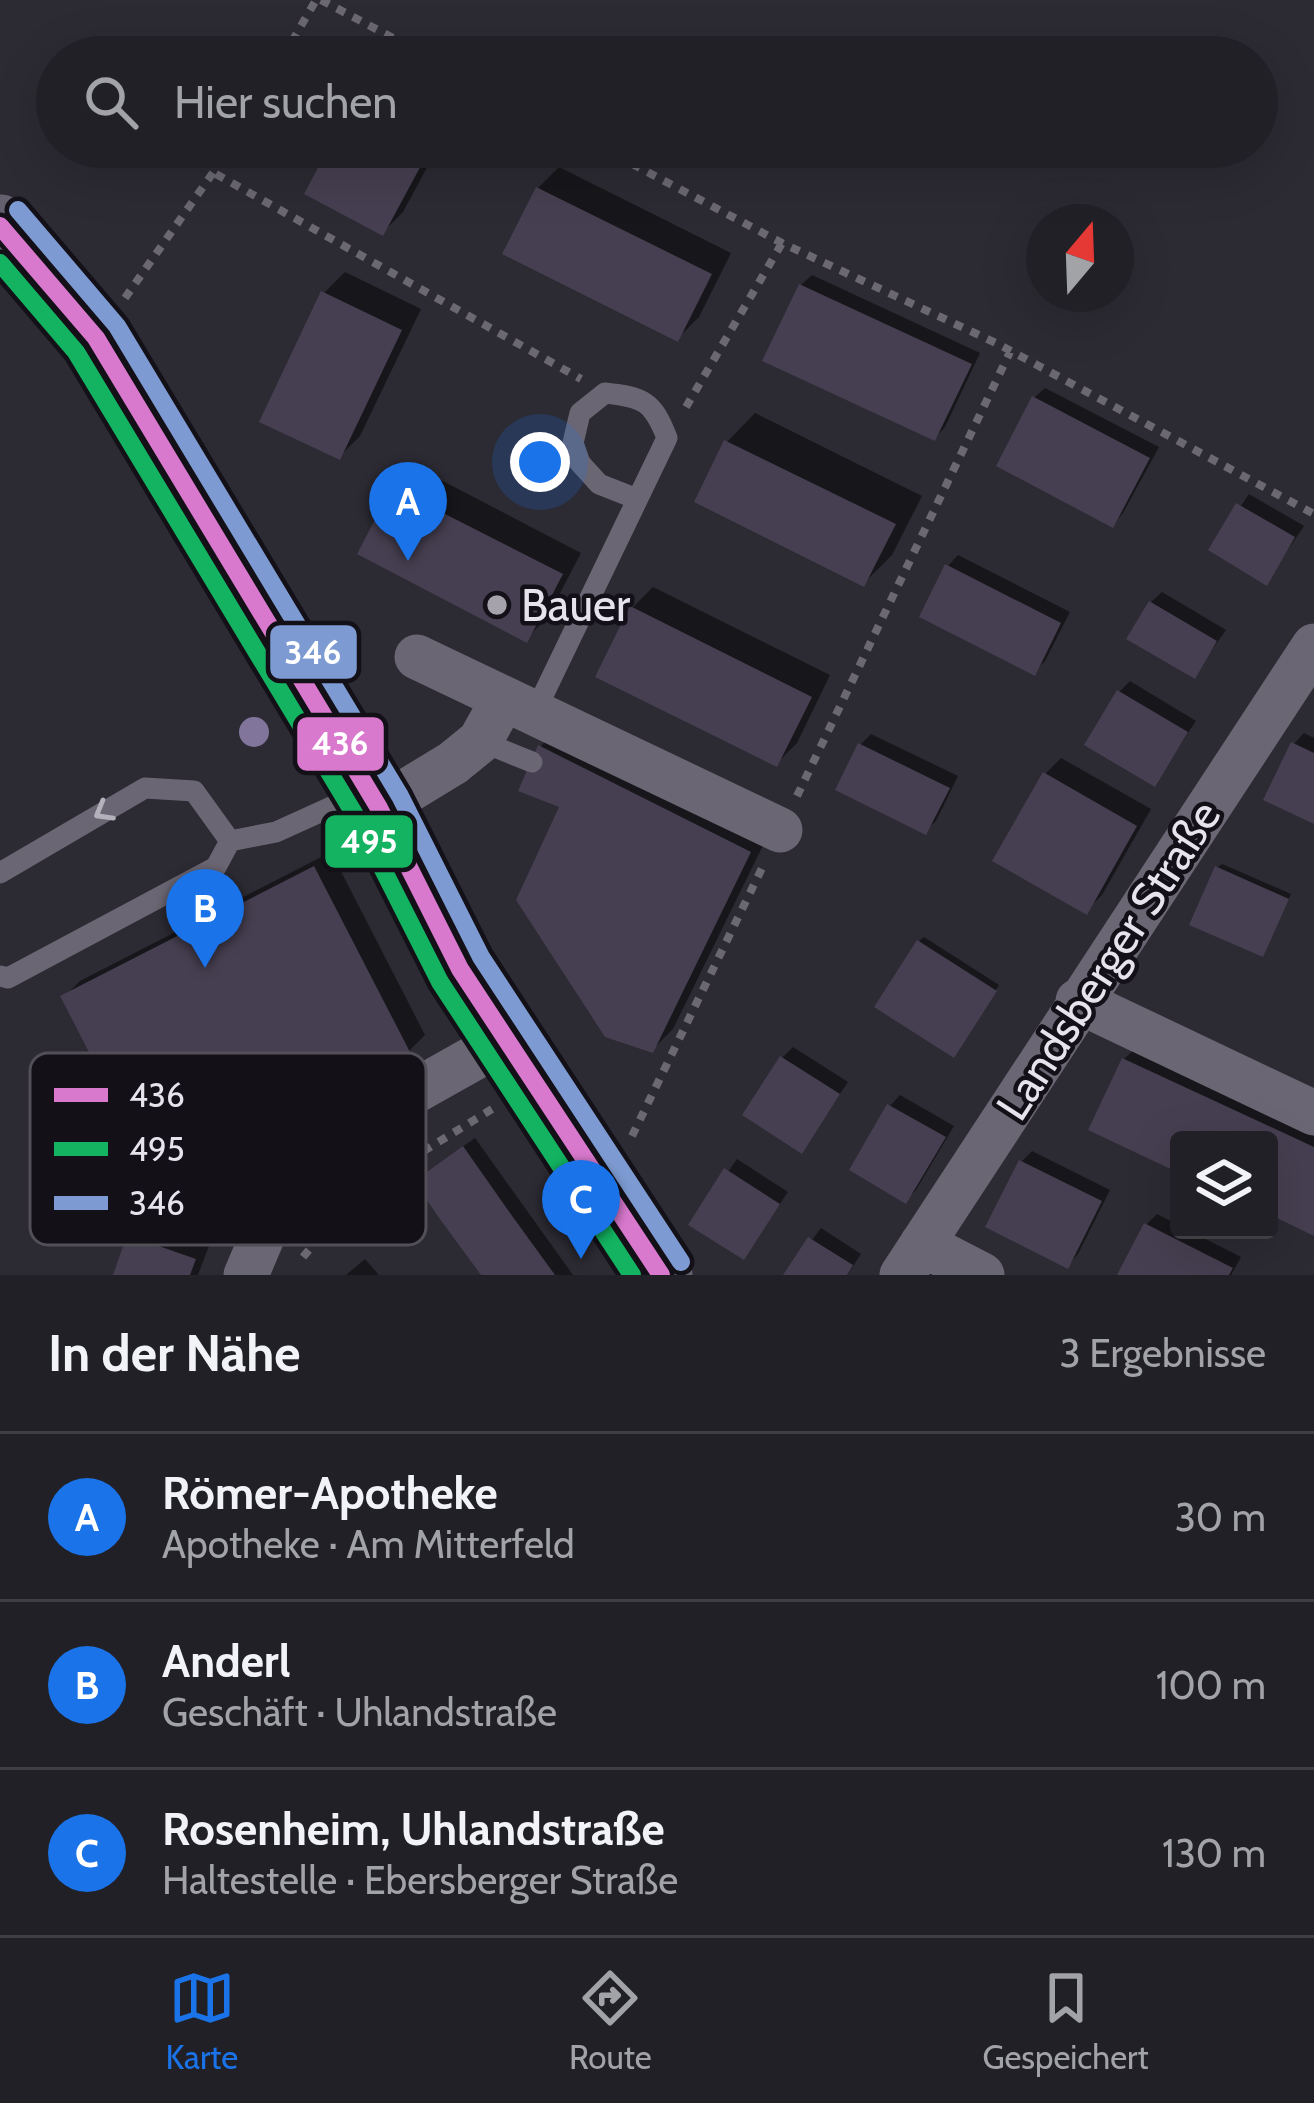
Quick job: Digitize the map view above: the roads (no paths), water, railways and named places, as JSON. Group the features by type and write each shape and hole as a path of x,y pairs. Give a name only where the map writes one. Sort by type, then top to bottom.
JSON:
{"street":[{"path":"0,226 96,338 374,799 460,969 661,1275"},
{"name":"Landsberger Straße","path":"912,1260 1078,1001 1300,698 1314,646"},
{"path":"417,657 780,830"},
{"path":"374,799 453,763 518,708"},
{"path":"1078,1001 1314,1113"},
{"path":"426,1085 504,1041"},
{"path":"246,1275 259,1245"},
{"path":"912,1260 982,1275"}],"lane":[{"path":"518,708 656,469 667,438 657,413 637,396 604,393 580,413 573,443 580,463 599,484 637,499"},
{"path":"480,741 532,762"},
{"path":"0,873 145,788 194,791 230,841"},
{"path":"230,841 276,832 374,799"},
{"path":"0,976 8,978 216,867 230,841"}],"place":[{"name":"Römer-Apotheke","path":"408,561"},
{"name":"Bauer","path":"497,605"},
{"name":"Anderl","path":"205,968"},
{"name":"Rosenheim, Uhlandstraße","path":"581,1259"}]}
